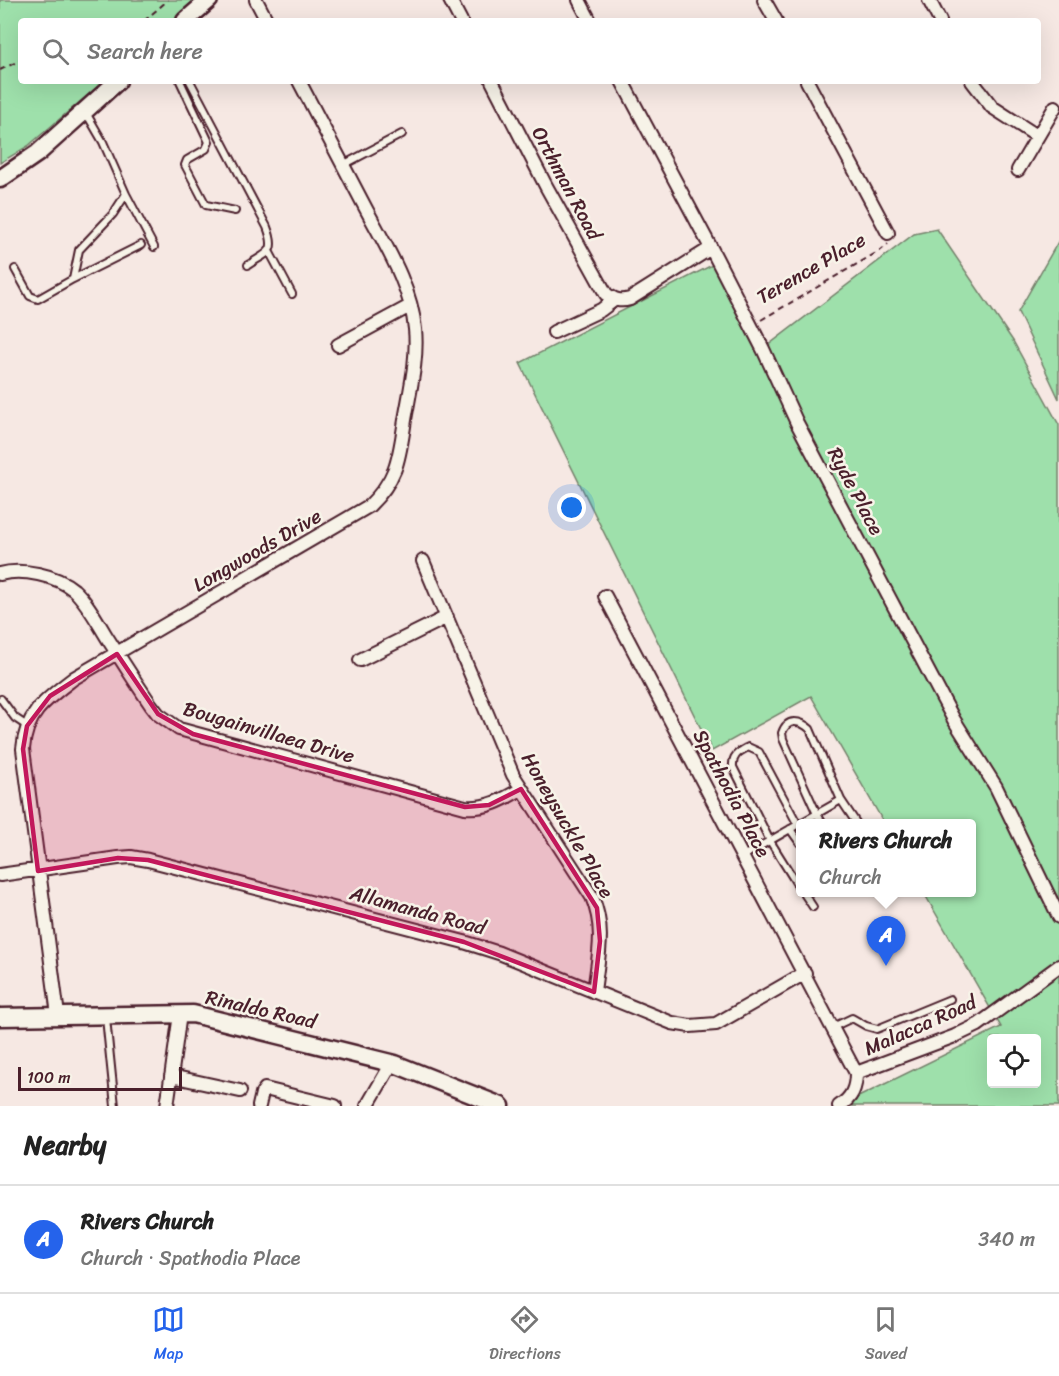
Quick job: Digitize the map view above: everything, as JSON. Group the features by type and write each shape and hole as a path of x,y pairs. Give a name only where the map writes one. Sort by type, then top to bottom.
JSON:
{"street":[{"path":"188,18 209,0"},
{"path":"256,0 265,18"},
{"path":"450,0 459,18"},
{"path":"579,0 589,18"},
{"path":"764,0 774,18"},
{"path":"929,0 938,18"},
{"path":"0,179 38,153 115,84"},
{"name":"Longwoods Drive","path":"27,726 33,715 50,696 74,678 353,516 382,494 392,480 398,460 413,369 415,337 410,306 394,261 301,84"},
{"name":"Orthman Road","path":"494,84 601,287 614,300"},
{"name":"Ryde Place","path":"624,84 751,326 797,423 954,720 996,787 1059,917"},
{"name":"Terence Place","path":"809,84 888,233"},
{"path":"974,84 992,107 1037,136"},
{"path":"1018,170 1055,107"},
{"path":"554,332 601,310 614,300 622,302 630,299 711,248"},
{"path":"338,345 410,306"},
{"name":"Honeysuckle Place","path":"423,561 513,775 597,908 601,935 594,992"},
{"name":"Bougainvillaea Drive","path":"0,574 13,571 24,572 57,581 73,590 86,605 158,714 179,729 465,807 477,808 489,805 521,789"},
{"name":"Spathodia Place","path":"605,596 856,1073"},
{"path":"360,660 447,617"},
{"path":"27,726 23,749 58,1015"},
{"name":"Allamanda Road","path":"0,875 118,858 131,857 148,860 464,942 499,953 672,1023 703,1026 716,1024 805,973"},
{"name":"Malacca Road","path":"839,1106 854,1092 856,1073 955,1036 978,1025 1059,966"},
{"path":"167,1106 180,1014"},
{"name":"Rinaldo Road","path":"0,1017 180,1014 216,1018 392,1064 501,1106"},
{"path":"367,1106 392,1064"},
{"path":"171,1076 240,1091"},
{"path":"259,1106 265,1089 334,1106"}],"lane":[{"path":"181,84 209,142 206,149 187,160 185,165 206,205 235,211"},
{"path":"192,84 267,227 272,242 269,251 248,265"},
{"path":"85,111 114,164 126,194 154,247"},
{"path":"343,165 402,134"},
{"path":"73,279 79,250 113,214 126,194"},
{"path":"15,269 30,296 38,298 141,245"},
{"path":"269,251 292,294"},
{"path":"1,699 15,718 27,726"},
{"path":"820,819 783,739 782,733 786,725 793,721 810,729 841,800 854,819"},
{"path":"796,821 759,752 748,747 736,753 733,767 770,841 796,881"},
{"path":"808,819 841,800"},
{"path":"743,856 796,826"},
{"path":"790,829 796,837"},
{"path":"806,897 813,907"},
{"path":"832,1027 852,1018 877,1029 950,999"},
{"path":"106,1014 115,1106"}],"path":[{"path":"147,18 168,0"},
{"path":"0,70 18,61"},
{"name":"Terence Place","path":"751,326 881,250 889,243 888,233"}],"highlighted area":[{"path":"117,654 158,714 193,734 465,807 489,805 521,789 597,908 600,941 594,992 464,942 148,860 118,858 38,871 23,749 27,726 50,696"}],"green space":[{"path":"0,0 198,0 177,18 18,18 18,84 100,84 28,146 0,163"},
{"path":"937,229 1013,341 1059,425 1059,1106 840,1106 1001,1027 926,897 976,897 976,819 882,819 811,696 712,751 520,363 718,262 763,349 914,234"},
{"path":"1059,240 1059,399 1018,312"}],"place":[{"name":"Rivers Church","path":"886,966"}]}
